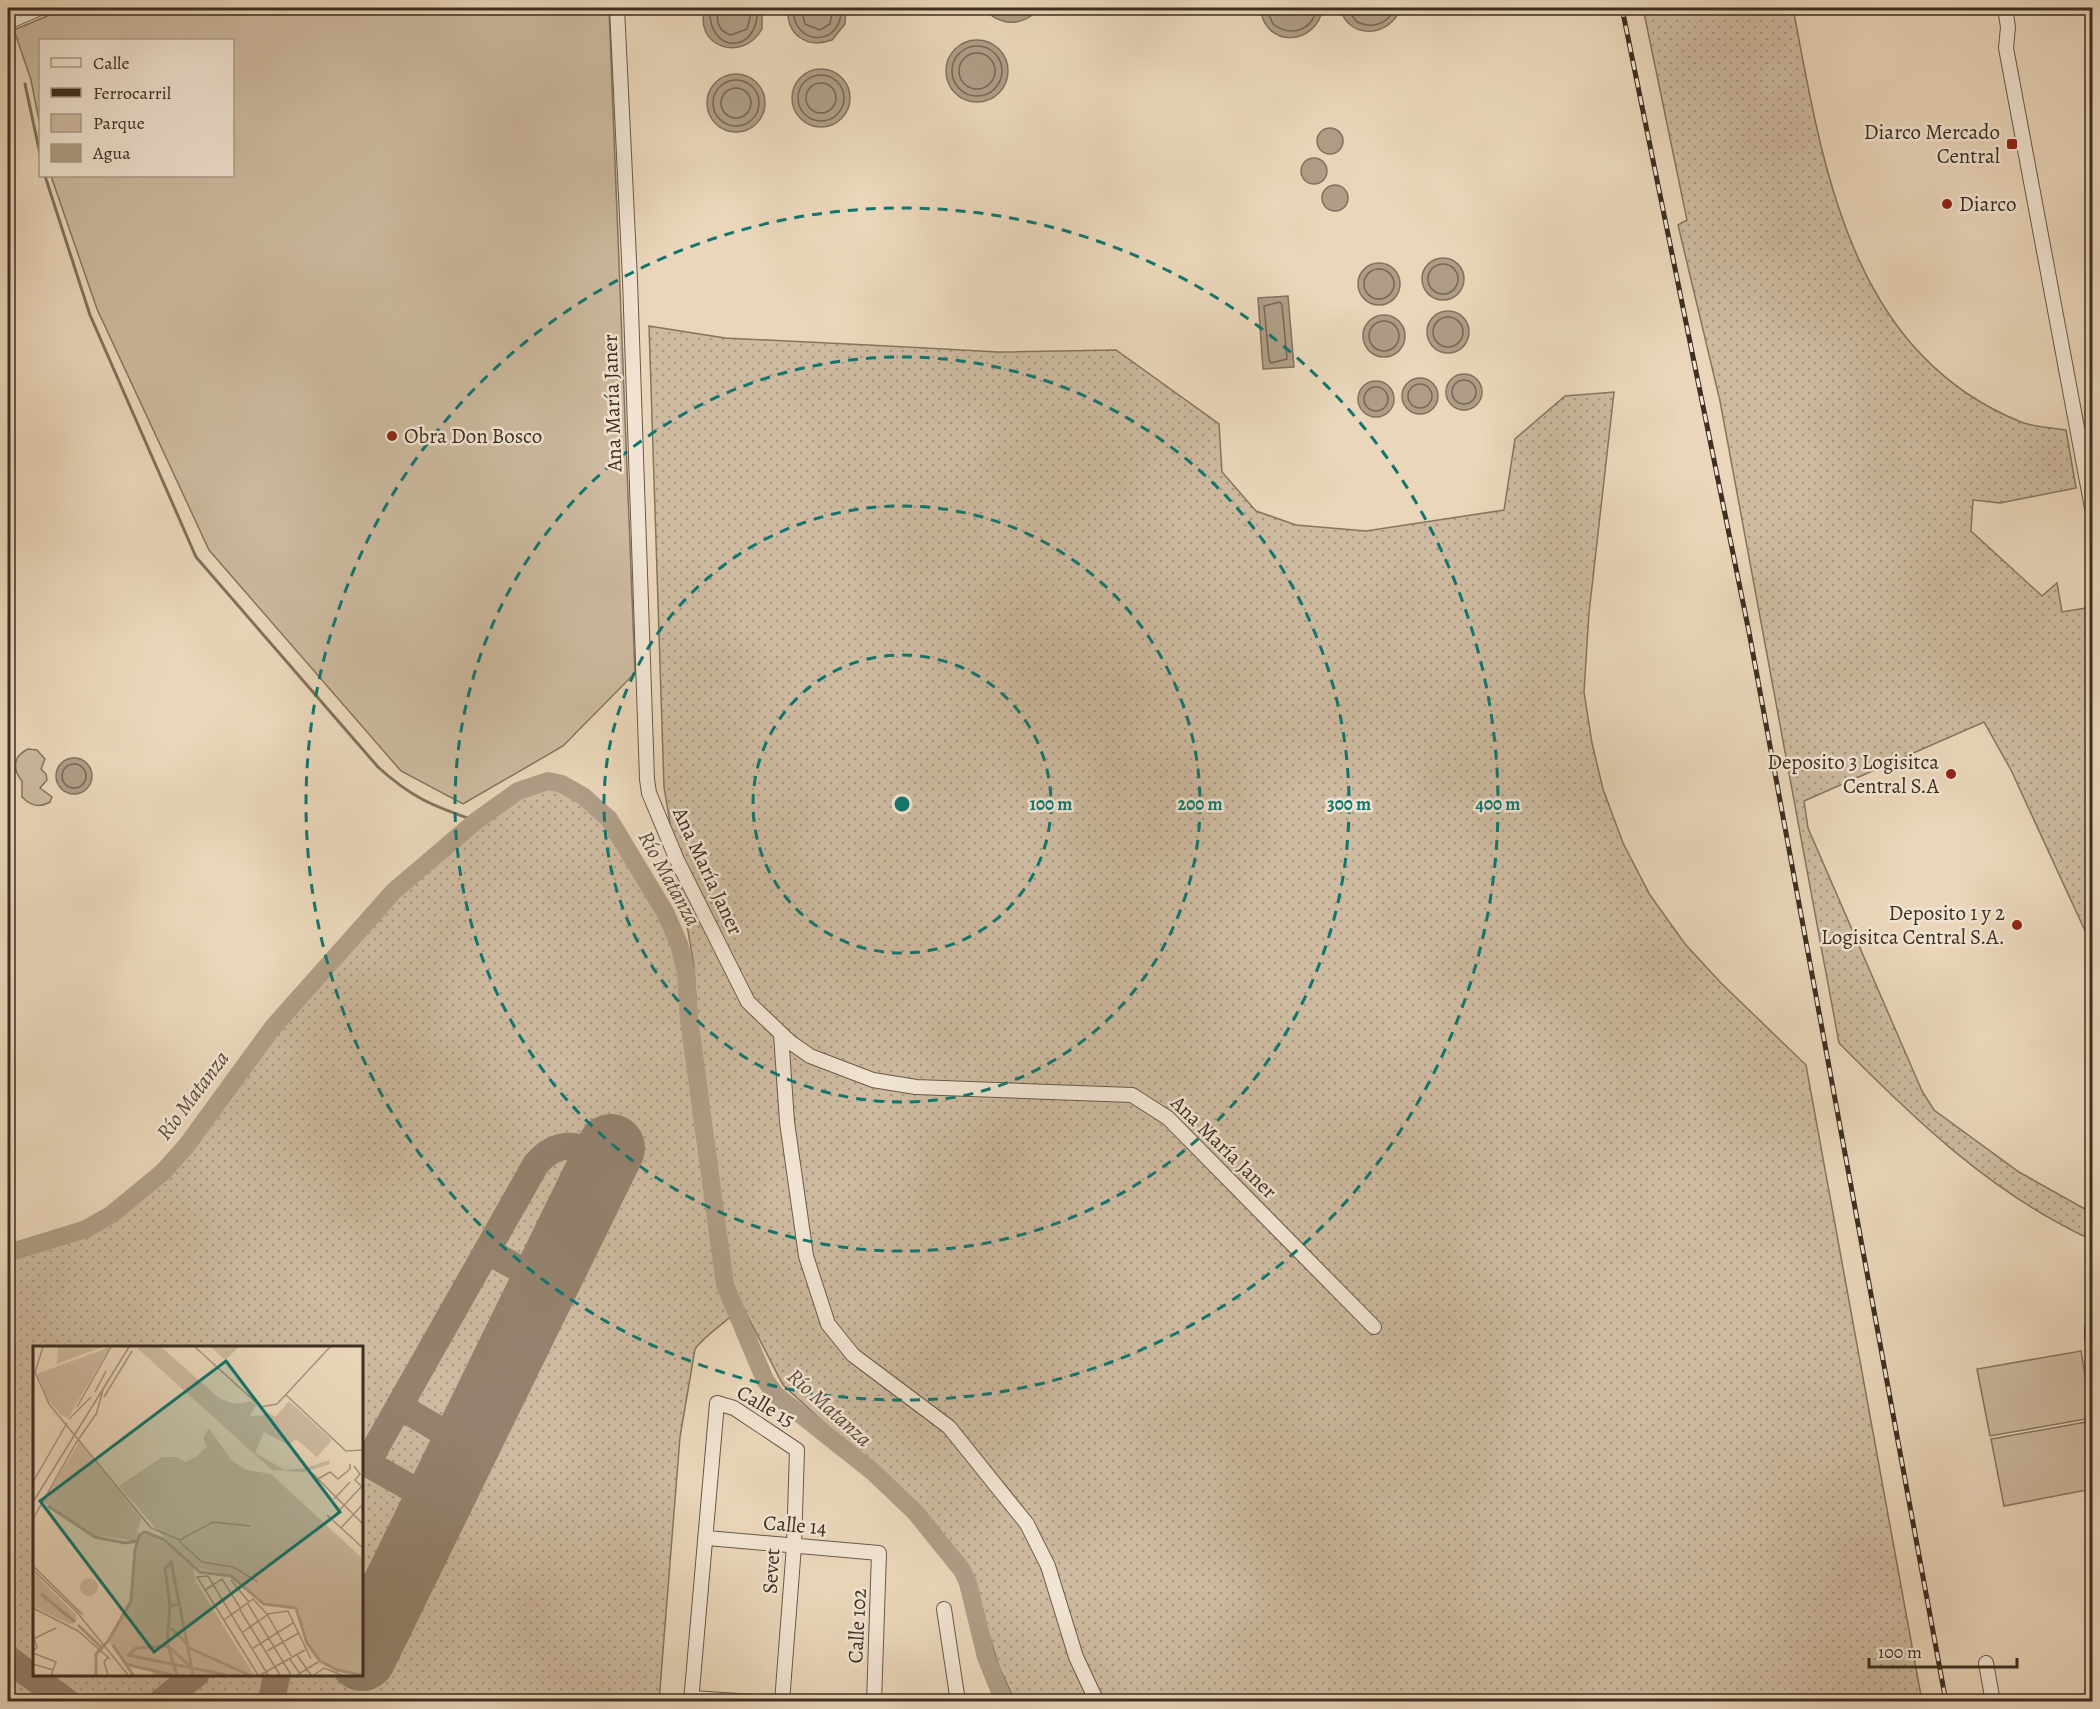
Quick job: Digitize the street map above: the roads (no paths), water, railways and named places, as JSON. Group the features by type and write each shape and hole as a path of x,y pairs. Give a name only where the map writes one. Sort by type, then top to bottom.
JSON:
{"street":[{"path":"8,22 40,8"},
{"name":"Ana María Janer","path":"616,8 649,793 677,860 748,1002 781,1034 810,1056 873,1080 916,1087 1132,1095 1168,1118 1374,1327"},
{"path":"2005,8 2008,27 2006,48 2092,508"},
{"path":"781,1034 787,1122 806,1256 828,1324 853,1355 949,1427 1027,1524 1048,1566 1076,1657 1097,1701"},
{"path":"2092,1327 2092,1339"},
{"name":"Calle 15","path":"707,1538 717,1403 734,1408 792,1446"},
{"name":"Sevet","path":"782,1701 794,1546 797,1454 792,1446"},
{"path":"707,1538 691,1700 754,1701"},
{"name":"Calle 14","path":"707,1538 879,1553"},
{"name":"Calle 102","path":"874,1701 880,1608 879,1553"},
{"path":"944,1609 958,1701"},
{"path":"1986,1663 1993,1701"},
{"path":"2085,1701 2092,1700"}],"water":[{"path":"705,8 762,8 762,29 753,40 743,46 732,48 722,46 712,41 706,32 703,21"},
{"path":"788,8 846,8 845,24 832,40 814,43 800,38 794,32 788,17"},
{"path":"985,8 1038,8 1026,19 1012,22 997,19"},
{"path":"1260,8 1323,8 1318,21 1310,30 1301,36 1290,38 1280,36 1271,30 1264,21"},
{"path":"1340,8 1401,8 1396,18 1388,25 1370,31 1352,26 1345,19"},
{"path":"971,40 983,40 999,49 1006,59 1008,71 1006,83 999,93 983,102 971,102 960,97 951,88 946,77 946,65 951,54 960,45"},
{"path":"821,69 832,71 842,77 848,87 850,98 848,109 842,119 832,125 821,127 810,125 800,119 794,109 792,98 794,87 800,77 810,71"},
{"path":"736,74 747,76 760,87 765,103 763,114 752,127 736,132 725,130 712,119 707,103 709,92 720,79"},
{"path":"1330,128 1340,131 1343,141 1340,151 1330,154 1320,151 1317,141 1320,131"},
{"path":"1314,158 1324,161 1327,171 1324,181 1314,184 1304,181 1301,171 1304,161"},
{"path":"1335,185 1344,189 1348,198 1344,207 1335,211 1326,207 1322,198 1326,189"},
{"path":"1443,258 1451,259 1458,264 1463,271 1463,287 1458,294 1451,299 1443,300 1435,299 1428,294 1423,287 1422,279 1423,271 1428,264 1435,259"},
{"path":"1379,263 1387,264 1394,269 1399,276 1399,292 1394,299 1387,304 1379,305 1371,304 1364,299 1359,292 1358,284 1359,276 1364,269 1371,264"},
{"path":"1288,296 1294,367 1263,369 1258,298"},
{"path":"1448,311 1456,312 1463,317 1468,324 1468,340 1463,347 1456,352 1448,353 1440,352 1433,347 1428,340 1427,332 1428,324 1433,317 1440,312"},
{"path":"1384,315 1392,316 1399,321 1404,328 1404,344 1399,351 1392,356 1384,357 1376,356 1369,351 1364,344 1363,336 1364,328 1369,321 1376,316"},
{"path":"1464,374 1477,379 1482,392 1477,405 1464,410 1451,405 1446,392 1451,379"},
{"path":"1420,378 1433,383 1438,396 1433,409 1420,414 1407,409 1402,396 1407,383"},
{"path":"1376,381 1389,386 1394,399 1389,412 1376,417 1363,412 1358,399 1363,386"},
{"path":"74,758 87,763 92,776 87,789 74,794 61,789 56,776 61,763"}],"waterway":[{"path":"25,84 39,149"},
{"path":"45,177 90,315 196,557 378,767 413,794 447,811 476,821"},
{"name":"Río Matanza","path":"8,1253 86,1229 112,1214 163,1172 187,1145 273,1027 394,891 476,821 518,791 548,781 562,784 583,796 609,819 666,914 679,944 686,972 689,1019 725,1285 765,1380 776,1395 873,1472 915,1512 962,1570 968,1583 986,1657 1004,1702"}],"railway":[{"path":"1622,8 1749,632 1946,1702"}],"place":[{"name":"Diarco Mercado Central","path":"2012,144"},
{"name":"Diarco","path":"1947,204"},
{"name":"Obra Don Bosco","path":"392,436"},
{"name":"Deposito 3 Logisitca Central S.A","path":"1951,774"},
{"name":"Deposito 1 y 2 Logisitca Central S.A.","path":"2017,925"}]}
